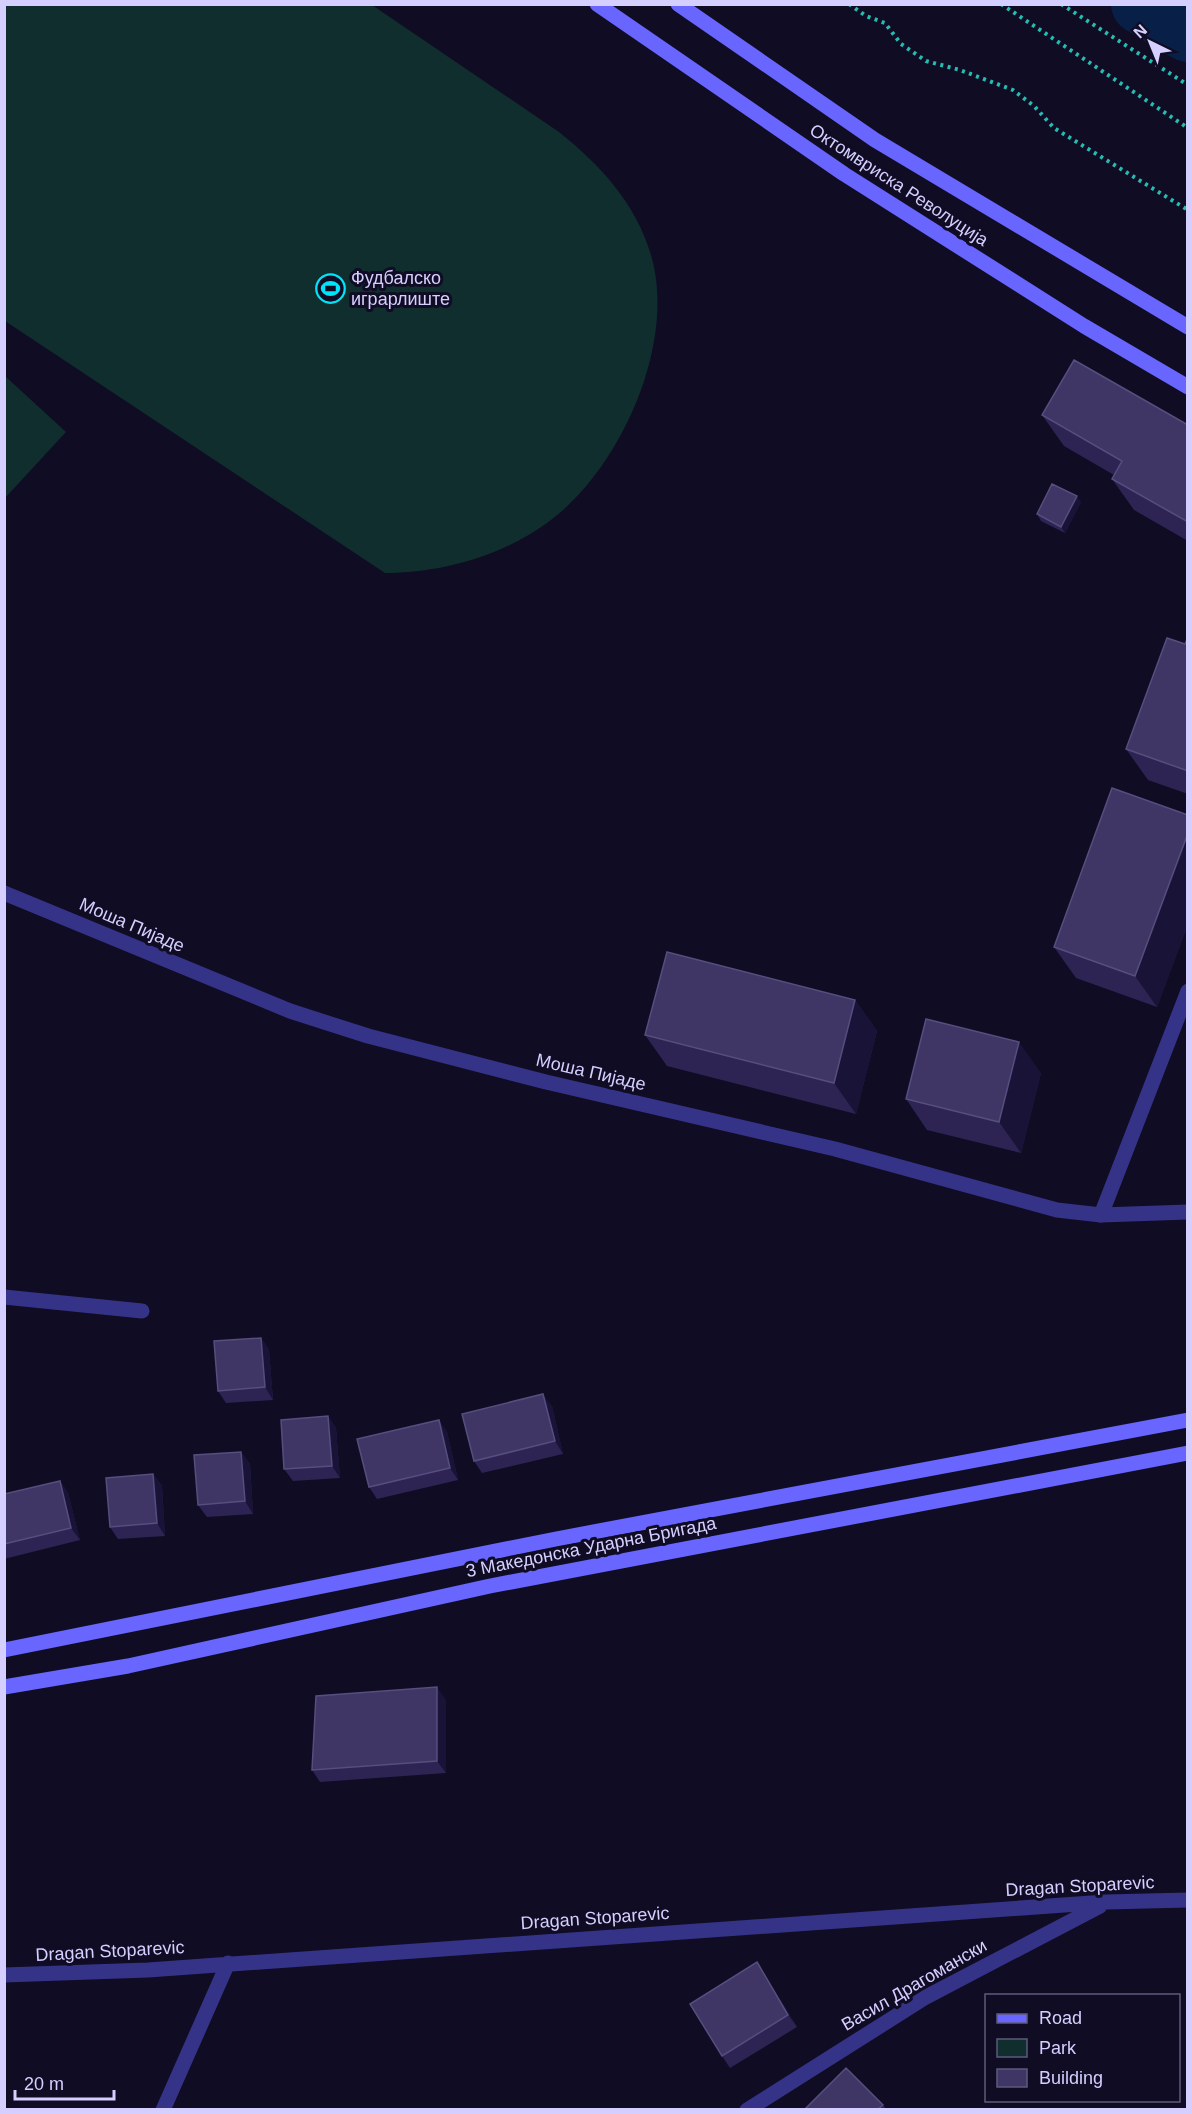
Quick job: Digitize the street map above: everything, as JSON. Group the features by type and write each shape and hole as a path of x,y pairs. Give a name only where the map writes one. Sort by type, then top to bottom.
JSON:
{"street":[{"name":"Октомвриска Револуција","path":"597,4 844,174 1084,326 1188,387"},
{"name":"Октомвриска Револуција","path":"678,4 875,140 1188,327"},
{"name":"Моша Пијаде","path":"4,893 290,1011 368,1036 546,1083 835,1149 1057,1210 1101,1215 1188,1212"},
{"path":"1101,1215 1188,991"},
{"path":"4,1298 142,1311"},
{"name":"3 Македонска Ударна Бригада","path":"4,1650 545,1542 1188,1420"},
{"name":"3 Македонска Ударна Бригада","path":"4,1687 128,1666 490,1586 1188,1453"},
{"name":"Dragan Stoparevic","path":"4,1976 228,1964 1106,1902 1188,1900"},
{"name":"Васил Драгомански","path":"747,2109 926,1996 1106,1902"},
{"path":"163,2109 228,1964"}],"path":[{"path":"849,4 866,16 885,23 901,44 926,62 960,70 1013,90 1034,106 1054,128 1188,210"},
{"path":"1001,4 1188,128"},
{"path":"1061,4 1188,85"}],"green space":[{"name":"Фудбалскo играрлиште","path":"4,5 372,5 559,132 591,160 630,208 648,246 654,267 657,301 655,336 647,372 634,408 617,442 596,474 573,501 547,523 510,545 449,566 385,573 5,321"},
{"path":"5,376 66,432 4,498"}],"building":[{"path":"1074,360 1188,425 1188,522 1112,479 1122,461 1042,415"},
{"path":"1052,484 1077,496 1061,527 1037,514"},
{"path":"1188,637 1188,771 1126,749 1167,638 1185,644"},
{"path":"1112,788 1188,815 1188,833 1135,976 1054,947"},
{"path":"667,952 855,1000 834,1083 645,1035"},
{"path":"926,1019 1019,1042 999,1122 906,1099"},
{"path":"261,1338 265,1387 218,1391 214,1341"},
{"path":"543,1394 555,1441 474,1461 462,1414"},
{"path":"328,1416 332,1466 284,1469 281,1420"},
{"path":"439,1420 450,1468 369,1487 357,1439"},
{"path":"241,1452 245,1501 198,1505 194,1455"},
{"path":"153,1474 157,1523 110,1527 106,1478"},
{"path":"60,1481 71,1528 4,1544 4,1494"},
{"path":"437,1687 437,1761 312,1770 316,1696"},
{"path":"757,1962 788,2015 722,2056 690,2004"},
{"path":"846,2068 883,2105 878,2109 805,2109"}],"waterway":[{"path":"1141,4 1188,32"}],"place":[{"name":"Фудбалскo играрлиште","path":"330,288"}]}
